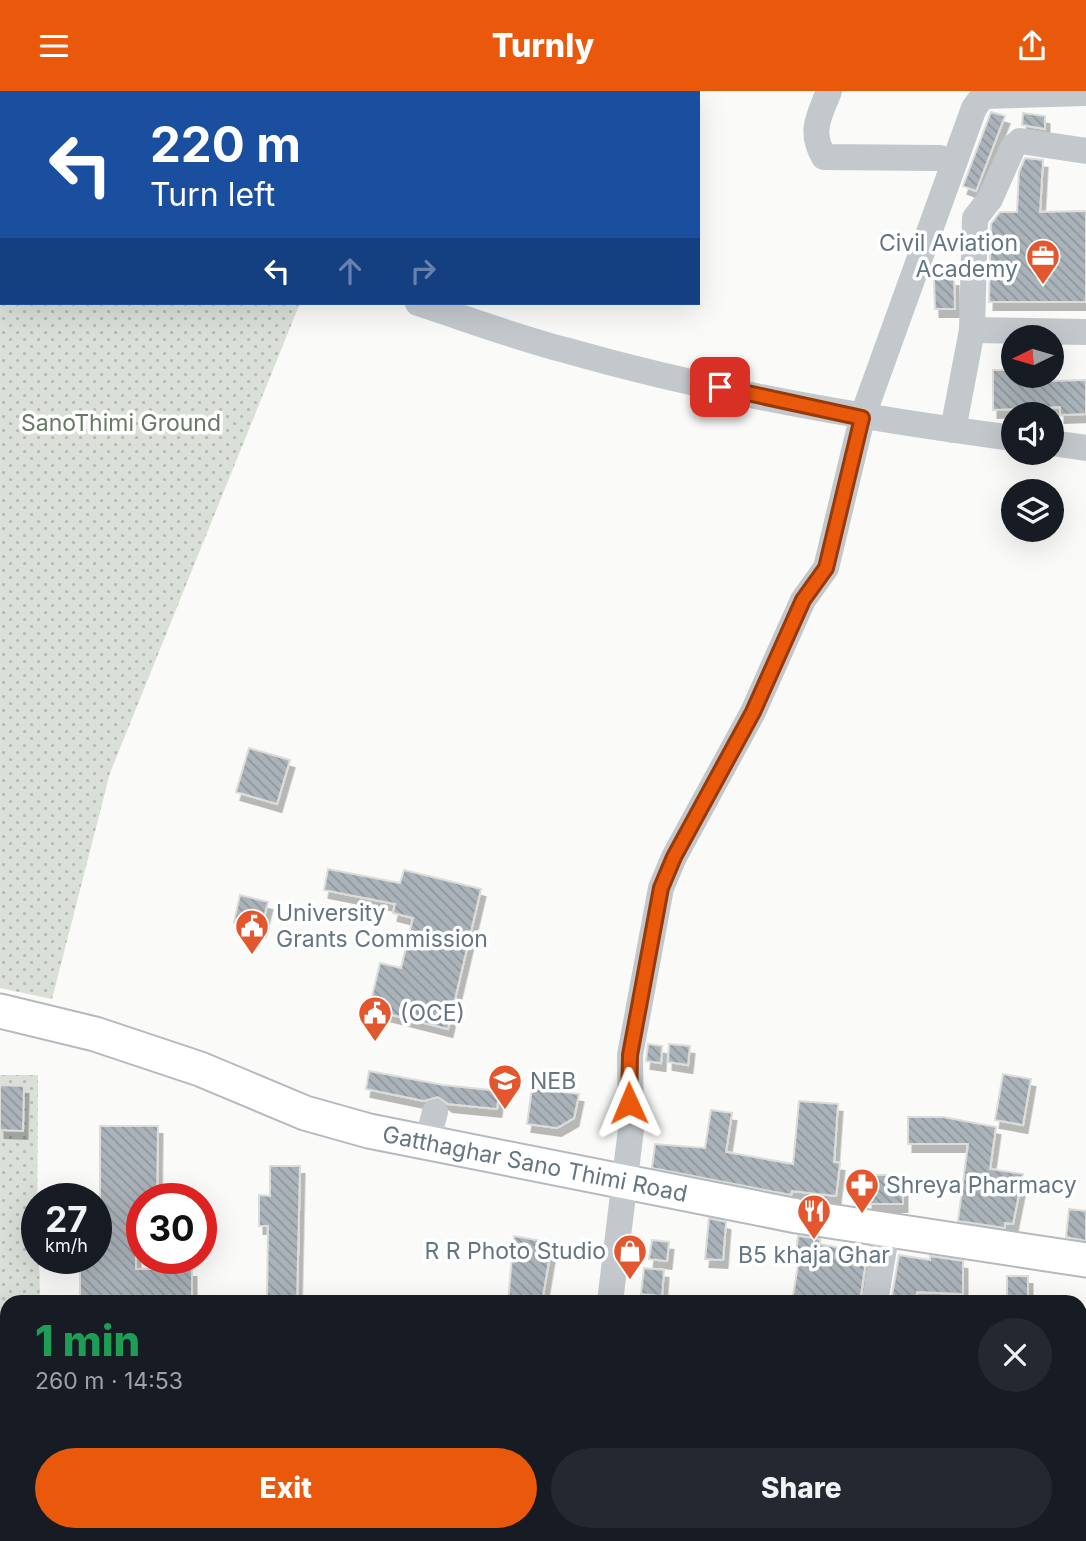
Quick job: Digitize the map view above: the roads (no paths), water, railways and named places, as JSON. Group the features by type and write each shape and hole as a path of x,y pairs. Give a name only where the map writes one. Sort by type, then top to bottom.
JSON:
{"main road":[{"name":"Gatthaghar Sano Thimi Road","path":"0,1011 94,1034 187,1065 305,1112 369,1131 431,1127 622,1182 887,1230 1086,1259"}],"street":[{"path":"828,91 817,121 814,141 824,157 940,158 954,163"},
{"path":"611,1295 622,1182 631,1129 630,1055 661,888 674,857 753,712 803,600 826,568 862,418 974,108 983,96 1086,93"},
{"path":"953,430 972,330 975,218 990,199 1013,146 1020,141 1086,151"},
{"path":"424,305 564,351 862,418 1001,436"},
{"path":"972,330 1086,332"},
{"path":"1064,445 1086,448"},
{"path":"876,1295 887,1230"}],"place":[{"name":"Civil Aviation Academy","path":"1043,286"},
{"name":"University Grants Commission","path":"252,956"},
{"name":"(OCE)","path":"375,1043"},
{"name":"NEB","path":"505,1111"},
{"name":"Shreya Pharmacy","path":"862,1215"},
{"name":"B5 khaja Ghar","path":"814,1241"},
{"name":"R R Photo Studio","path":"630,1281"}],"park label":[{"name":"SanoThimi Ground","path":"121,423"}]}
